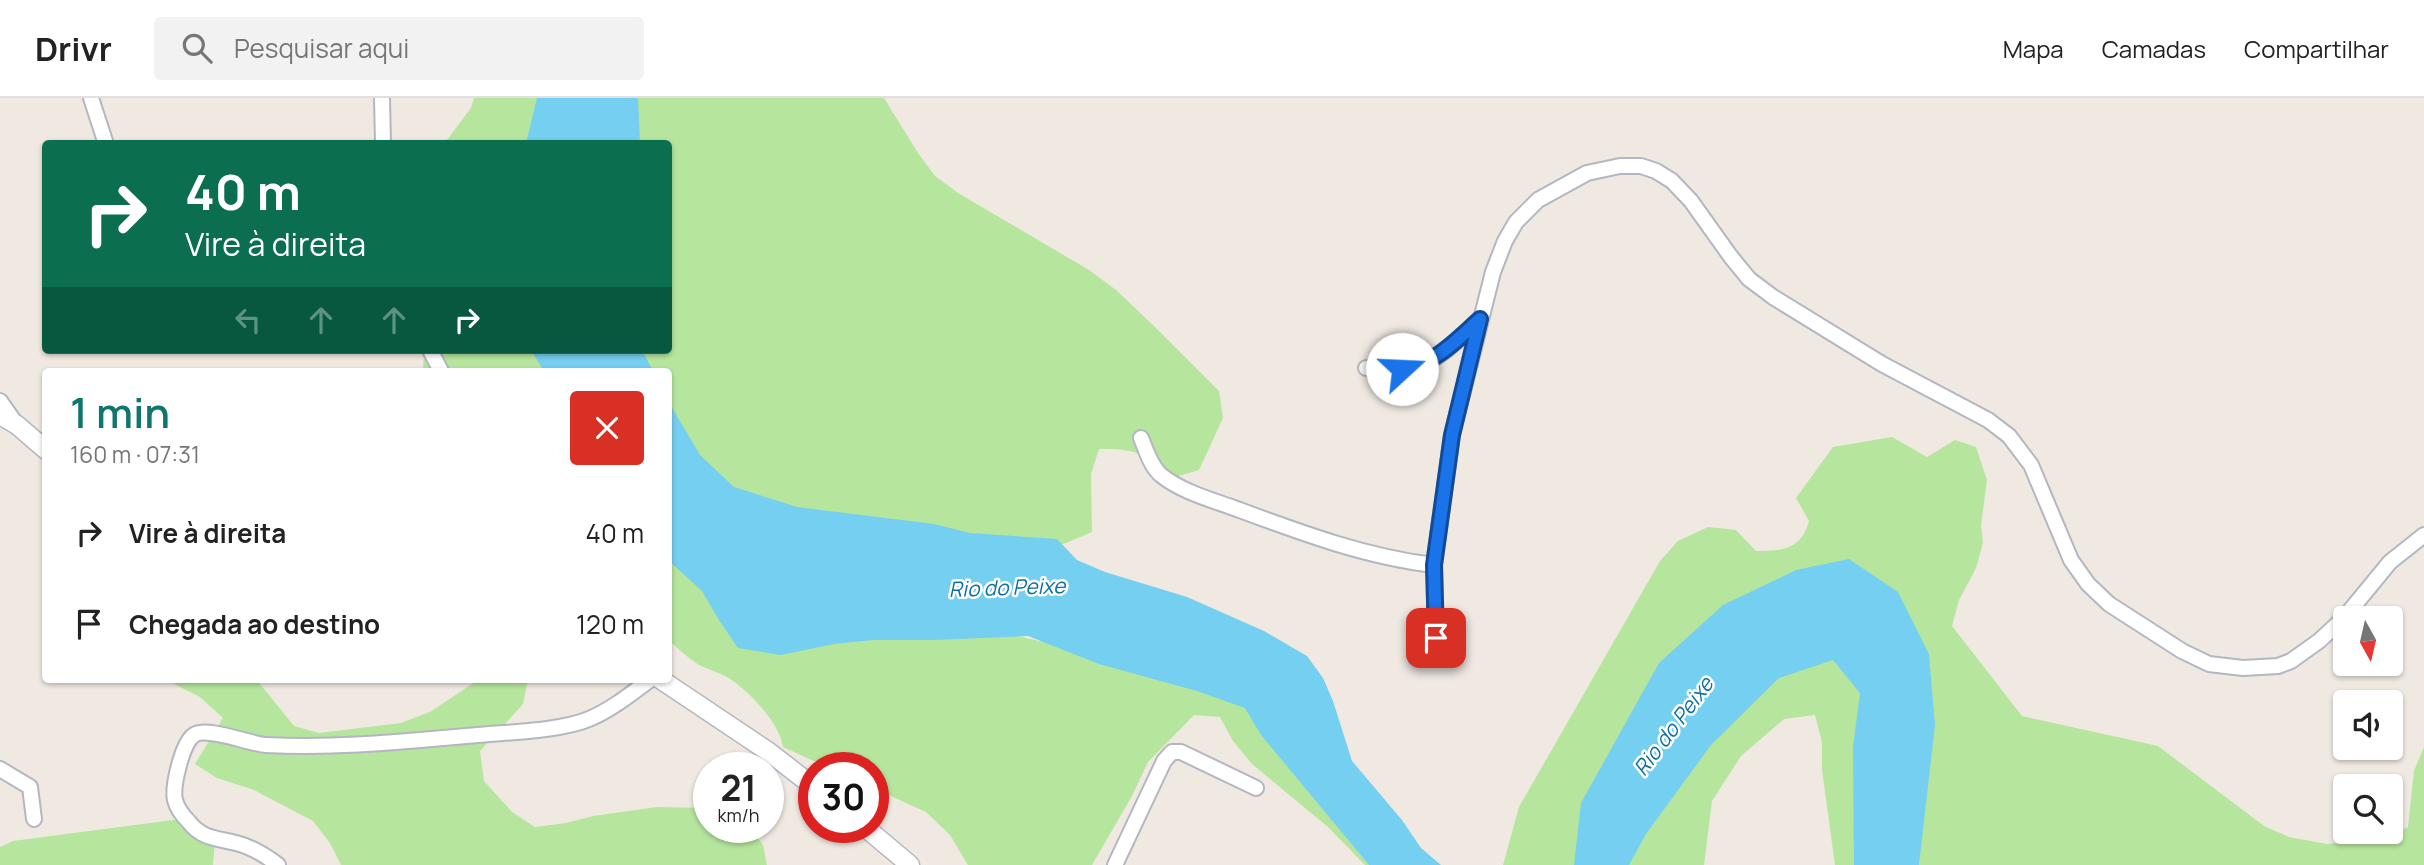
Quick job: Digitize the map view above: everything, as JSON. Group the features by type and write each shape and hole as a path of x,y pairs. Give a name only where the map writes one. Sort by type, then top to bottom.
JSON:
{"street":[{"path":"90,98 105,140"},
{"path":"382,98 383,140"},
{"path":"1436,638 1434,565 1452,435 1480,319 1505,241 1517,222 1538,200 1587,173 1620,166 1641,166 1672,181 1691,201 1749,279 1773,297 1882,364 1988,420 2009,436 2031,465 2071,560 2088,584 2109,604 2182,652 2209,664 2243,668 2278,666 2291,660 2319,641 2344,618 2390,562 2424,536"},
{"path":"1366,368 1402,369 1422,365 1441,353 1480,319"},
{"path":"0,401 17,425"},
{"path":"0,415 17,425 42,447"},
{"path":"1141,438 1161,475 1195,494 1353,550 1434,565"},
{"path":"278,865 263,853 195,830 178,807 174,797 175,781 186,746 193,735 202,732 217,734 264,745 334,745 423,741 540,729 588,720 645,683"},
{"path":"666,683 798,775"},
{"path":"1115,865 1164,761 1172,752 1181,752 1256,788"},
{"path":"0,769 30,787 34,819"},
{"path":"884,843 910,865"}],"green space":[{"path":"474,98 577,98 568,140 447,140 471,108"},
{"path":"631,98 884,98 935,176 958,193 1089,270 1116,290 1219,391 1223,418 1199,470 1175,477 1156,463 1132,451 1099,449 1091,474 1092,532 1066,543 1009,557 740,513 672,436 672,368 635,368 633,354 672,354 672,140 637,140"},
{"path":"424,354 573,354 585,368 423,368"},
{"path":"1892,437 1927,457 1955,440 1976,447 1987,480 1981,525 1983,543 1976,568 1959,600 1952,626 2022,716 2158,746 2264,826 2289,837 2327,844 2403,844 2403,830 2408,827 2414,771 2424,747 2424,865 1919,865 1921,838 1844,592 1592,865 1503,865 1519,807 1660,561 1678,541 1708,527 1736,530 1756,551 1782,549 1796,543 1809,521 1796,498 1833,447"},
{"path":"672,514 985,628 1039,641 1170,650 1197,657 1419,865 1365,865 1328,827 1252,764 1233,741 1220,717 1194,715 1148,762 1132,796 1092,865 968,865 950,835 926,812 889,795 889,752 798,754 783,747 776,727 752,697 725,676 702,666 672,643"},
{"path":"1835,657 1863,657 1880,865 1835,865 1822,770 1822,742 1815,715 1784,719 1741,756 1712,801 1704,865 1622,865 1730,695"},
{"path":"172,683 259,683 294,726 319,733 401,723 430,712 474,683 527,683 523,704 480,751 484,781 512,812 535,827 657,807 693,808 693,843 761,843 767,865 341,865 330,843 313,821 254,790 217,778 195,764 223,718 200,697"},
{"path":"196,817 215,841 213,865 0,865 0,847 13,841"}],"water":[{"path":"537,98 638,98 640,140 527,140"},
{"path":"533,354 644,354 651,368 542,368"},
{"name":"Rio do Peixe","path":"672,408 700,455 734,487 797,507 934,524 970,533 1057,539 1077,560 1105,572 1187,597 1264,631 1307,656 1323,678 1333,701 1352,761 1402,820 1421,848 1441,865 1369,865 1261,735 1245,708 1197,691 1099,664 1028,636 873,640 834,644 781,655 738,648 702,591 672,564"},
{"name":"Rio do Peixe","path":"1849,559 1898,592 1929,654 1935,725 1919,865 1854,865 1853,747 1860,693 1833,660 1779,678 1711,745 1646,834 1629,865 1574,865 1581,803 1659,663 1723,605 1796,570"}],"route":[{"path":"1402,369 1422,365 1441,353 1480,319 1452,435 1434,565 1436,638"}]}
